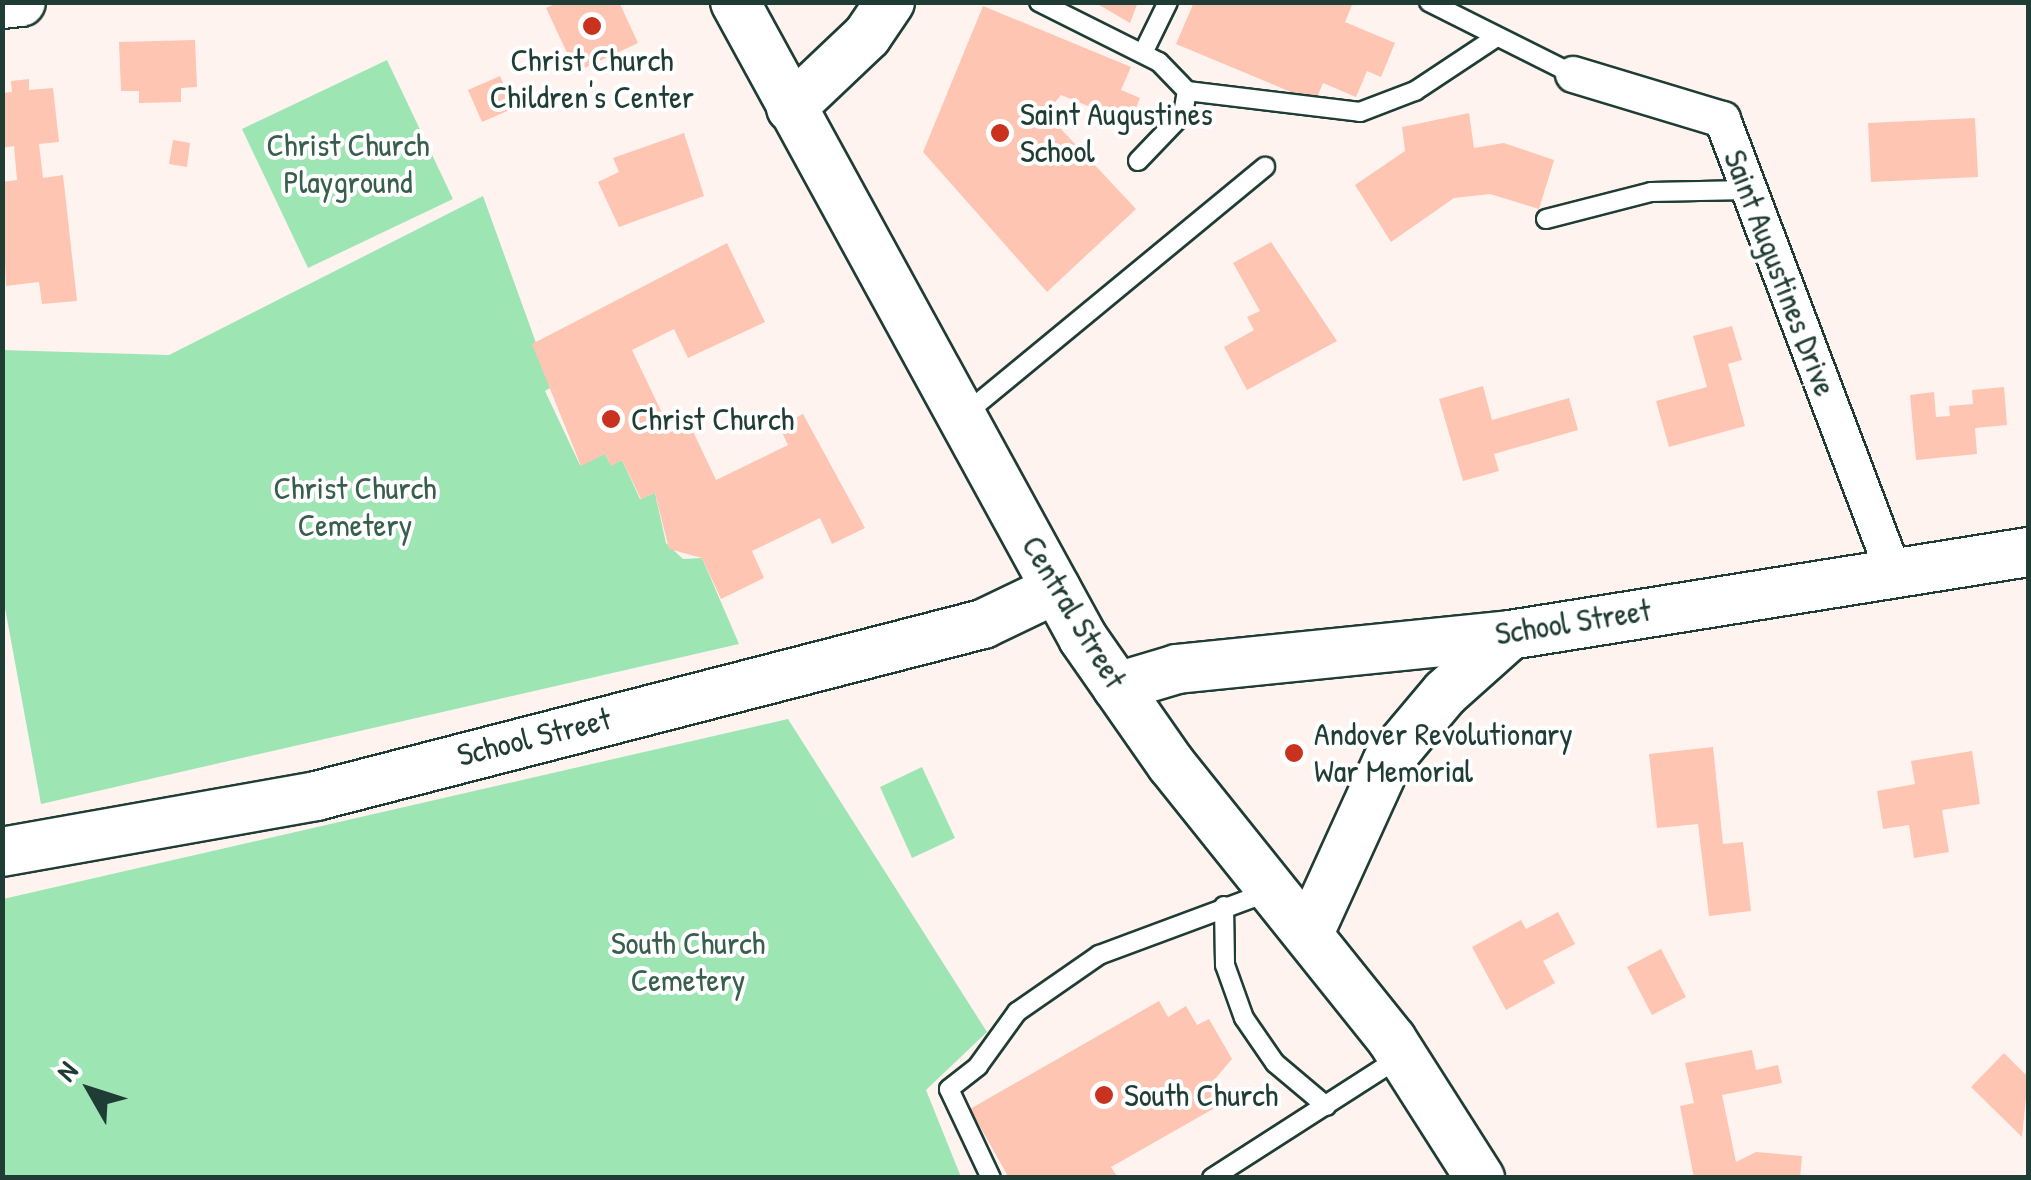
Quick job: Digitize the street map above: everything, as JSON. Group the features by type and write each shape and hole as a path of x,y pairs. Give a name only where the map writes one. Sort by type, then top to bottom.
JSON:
{"main road":[{"path":"2,4 22,2"},
{"name":"Central Street","path":"735,2 964,414 1056,589 1117,687 1273,890 1310,931 1402,1056 1480,1178"},
{"path":"792,108 867,36 890,2"},
{"name":"School Street","path":"1117,687 1177,670 1510,635 2028,552"},
{"name":"School Street","path":"2,852 316,796 984,624 1056,589"},
{"path":"1310,931 1387,762 1445,693 1510,635"}],"street":[{"name":"Saint Augustines Drive","path":"1573,74 1722,119 1893,571"}],"lane":[{"path":"1039,2 1143,54 1188,90 1360,112 1415,91 1495,38"},
{"path":"1143,54 1168,2"},
{"path":"1429,2 1573,74"},
{"path":"1138,161 1182,114 1188,90"},
{"path":"964,414 1264,167"},
{"path":"1546,220 1651,192 1748,190"},
{"path":"991,1178 950,1089 978,1066 1017,1012 1099,954 1273,890"},
{"path":"1224,906 1225,965 1244,1018 1274,1063 1326,1106"},
{"path":"1212,1178 1237,1156 1326,1106 1402,1056"}],"green space":[{"name":"Christ Church Playground","path":"387,60 453,199 308,268 242,129"},
{"name":"Christ Church Cemetery","path":"483,196 552,387 545,391 580,465 605,454 611,465 622,460 640,499 655,493 666,543 683,559 702,558 739,644 41,804 3,597 2,350 169,355"},
{"name":"South Church Cemetery","path":"788,719 987,1032 926,1090 961,1177 3,1177 3,899"},
{"path":"922,767 955,838 912,858 880,787"}],"building":[{"name":"Christ Church Children's Center","path":"559,2 619,2 638,43 576,72 546,8"},
{"path":"1094,2 1138,2 1130,23"},
{"path":"1194,2 1346,2 1352,5 1345,22 1395,43 1381,77 1367,71 1356,97 1323,83 1315,102 1176,44"},
{"path":"983,6 1131,67 1121,90 1140,98 1130,123 1061,95 1046,113 1136,209 1047,292 923,152"},
{"path":"195,40 197,87 181,88 181,102 139,103 139,91 121,91 119,42"},
{"path":"500,76 514,108 482,122 468,90"},
{"path":"29,79 29,90 53,88 59,142 39,144 43,178 63,175 77,301 42,304 39,282 6,286 2,182 17,180 14,146 2,148 2,93 12,92 11,81"},
{"path":"1469,113 1474,148 1504,143 1554,160 1539,209 1490,194 1454,198 1391,242 1355,185 1405,151 1402,127"},
{"path":"1975,118 1978,177 1871,182 1868,123"},
{"path":"684,133 704,196 619,227 598,182 619,172 613,158"},
{"path":"173,140 190,143 187,167 169,164"},
{"path":"1271,242 1337,341 1247,390 1224,347 1254,330 1247,317 1260,311 1233,263"},
{"name":"Christ Church","path":"727,243 765,322 688,358 674,329 632,350 671,432 689,423 716,480 788,445 779,426 803,414 865,528 832,544 820,518 752,551 764,578 721,599 702,558 669,549 655,493 641,499 622,460 611,466 605,454 581,466 532,344"},
{"path":"1732,326 1742,360 1728,364 1745,426 1669,447 1656,401 1707,387 1693,336"},
{"path":"1483,386 1492,420 1569,398 1578,430 1494,454 1499,471 1463,481 1439,399"},
{"path":"2004,387 2007,425 1975,428 1977,454 1916,460 1910,395 1934,392 1936,417 1950,416 1949,406 1973,404 1972,390"},
{"path":"1713,747 1723,844 1743,842 1751,911 1709,916 1698,824 1657,828 1649,754"},
{"path":"1972,751 1980,804 1942,810 1949,852 1914,858 1909,825 1883,829 1877,791 1915,784 1911,761"},
{"path":"1558,912 1575,944 1543,961 1555,983 1506,1010 1472,947 1521,920 1526,929"},
{"path":"1661,949 1686,997 1652,1015 1627,967"},
{"name":"South Church","path":"1159,1001 1168,1017 1186,1006 1197,1025 1209,1019 1232,1059 1209,1086 1220,1105 1111,1167 1118,1178 1009,1178 970,1109"},
{"path":"1752,1050 1756,1070 1778,1065 1782,1083 1722,1095 1736,1162 1756,1152 1802,1156 1800,1178 1694,1178 1680,1106 1694,1103 1685,1063"},
{"path":"2004,1053 2028,1077 2022,1137 1971,1087"}],"place":[{"name":"Christ Church Children's Center","path":"592,26"},
{"name":"Saint Augustines School","path":"1000,133"},
{"name":"Christ Church","path":"611,419"},
{"name":"Andover Revolutionary War Memorial","path":"1294,753"},
{"name":"South Church","path":"1104,1095"}]}
